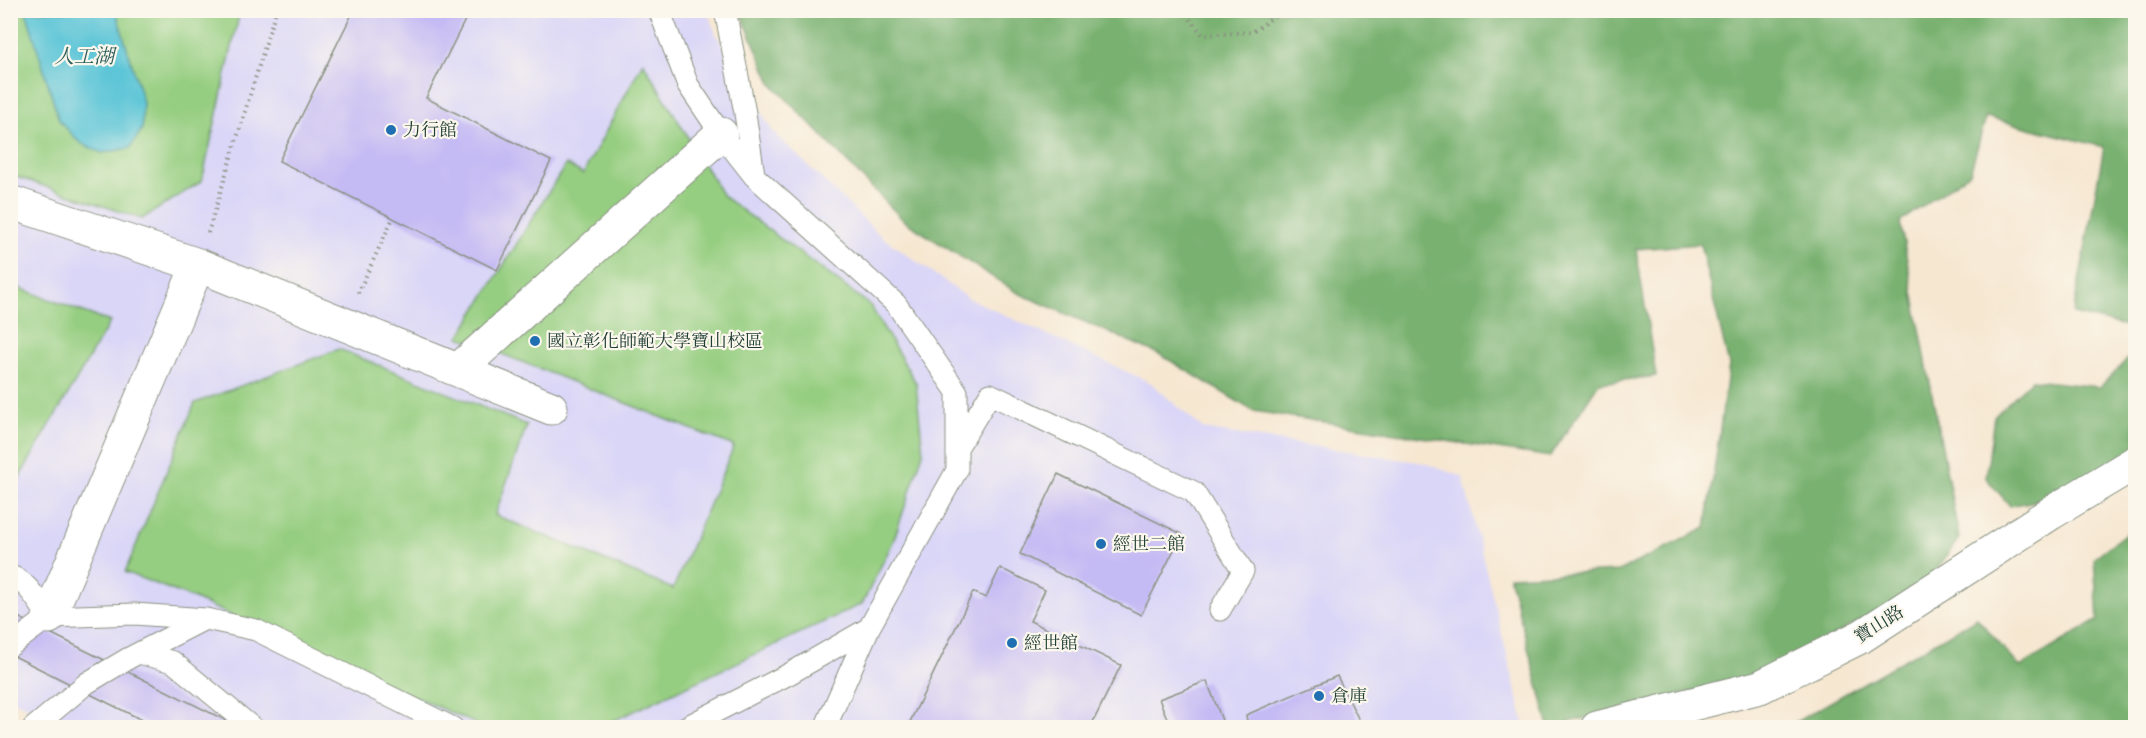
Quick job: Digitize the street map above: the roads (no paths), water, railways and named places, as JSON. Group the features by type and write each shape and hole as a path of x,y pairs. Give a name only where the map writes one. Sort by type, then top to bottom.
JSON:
{"street":[{"path":"458,370 721,134"},
{"path":"10,202 198,265 550,408"},
{"path":"49,617 198,265"},
{"name":"寶山路","path":"1597,728 1760,687 1862,636 2051,513 2136,462"}],"lane":[{"path":"659,10 688,86 721,134 754,176 896,304 957,392 957,470 869,628 825,728"},
{"path":"725,10 746,113 754,176"},
{"path":"957,448 990,394 1194,492 1243,571 1220,610"},
{"path":"10,576 16,577 28,589 49,617"},
{"path":"10,646 49,617 135,614 206,619 256,630 453,728"},
{"path":"33,728 87,683 206,619"},
{"path":"684,728 789,674 869,628"},
{"path":"139,653 173,662 253,728"}],"water":[{"name":"人工湖","path":"26,11 116,11 143,102 142,129 130,148 102,153 80,143 59,120"}],"place":[{"name":"力行館","path":"391,130"},
{"name":"國立彰化師範大學寶山校區","path":"535,341"},
{"name":"經世二館","path":"1101,544"},
{"name":"經世館","path":"1012,643"},
{"name":"倉庫","path":"1319,696"}]}
